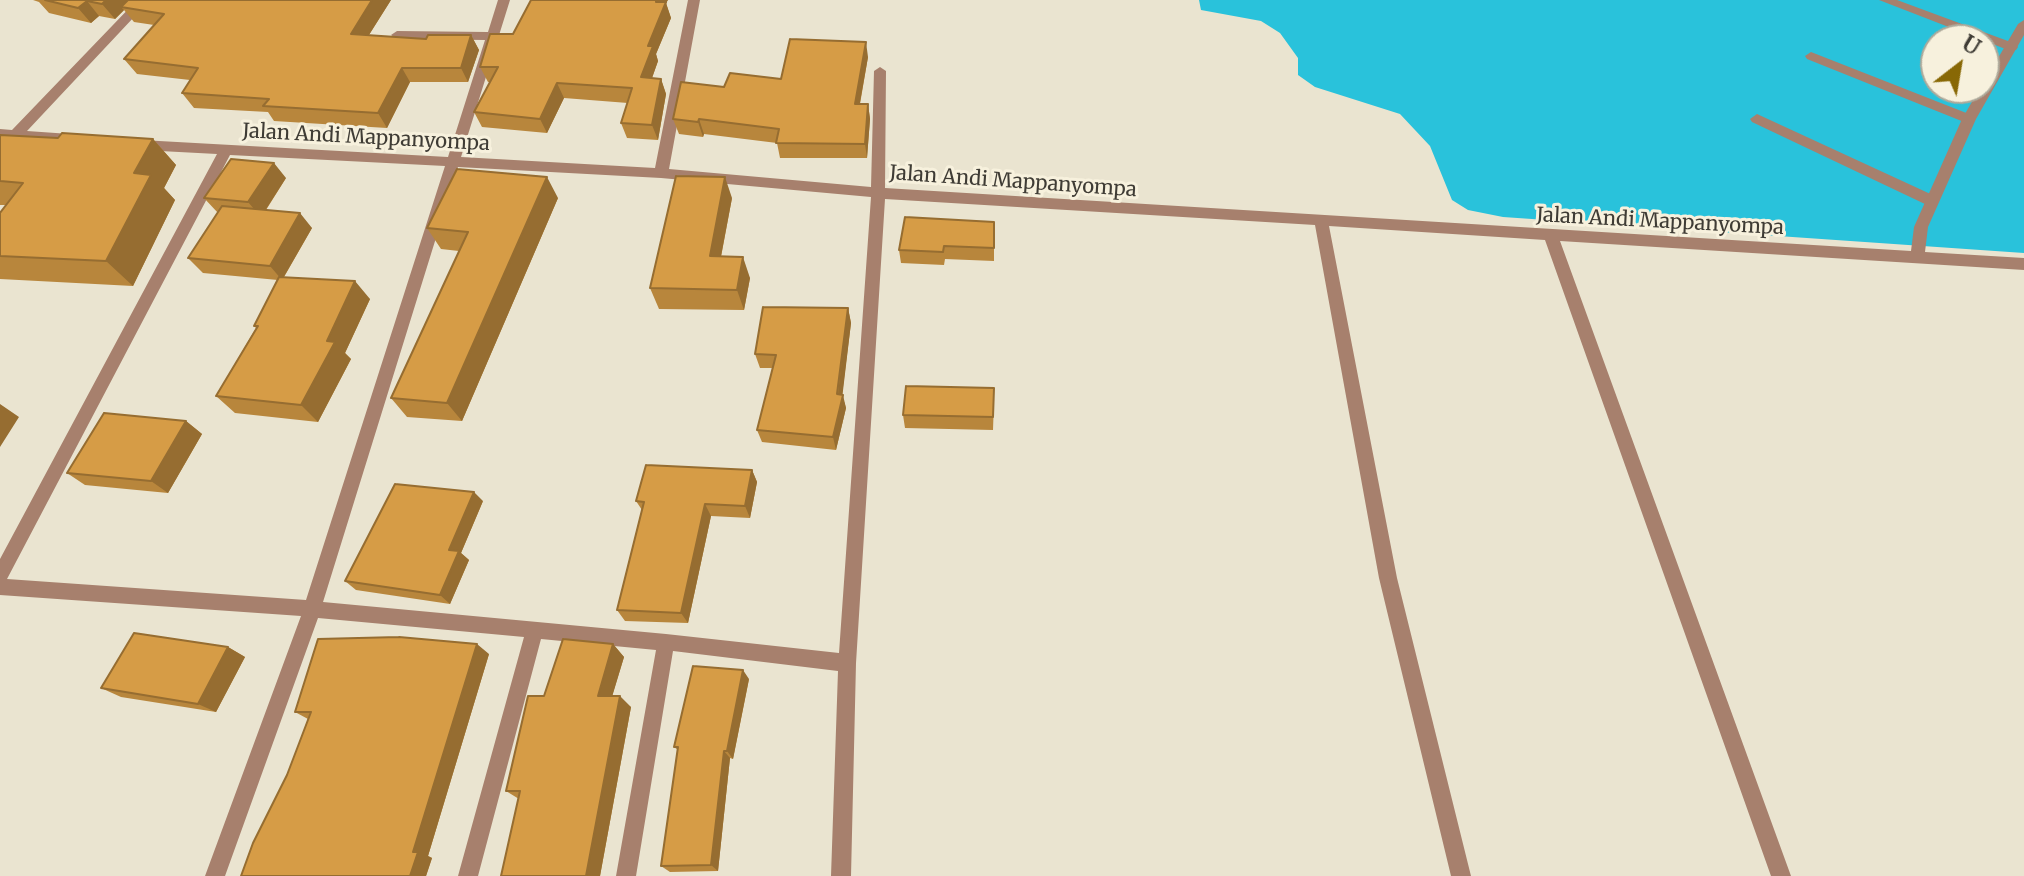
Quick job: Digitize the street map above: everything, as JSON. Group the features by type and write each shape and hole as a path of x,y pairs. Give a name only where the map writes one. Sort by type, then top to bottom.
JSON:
{"street":[{"path":"7,135 144,0"},
{"path":"215,876 312,609 504,0"},
{"path":"661,173 694,0"},
{"path":"1885,0 2012,47"},
{"path":"1917,257 1921,227 1969,119 2024,24"},
{"path":"397,35 492,36"},
{"path":"1811,56 1969,119"},
{"path":"841,876 847,663 878,193 880,71"},
{"path":"1757,119 1932,201"},
{"path":"7,135 90,141"},
{"name":"Jalan Andi Mappanyompa","path":"120,143 661,173 878,193 2024,264"},
{"path":"0,576 225,151"},
{"path":"1321,222 1388,578 1461,876"},
{"path":"1551,236 1781,876"},
{"path":"0,587 312,609 666,642 847,663"},
{"path":"468,876 535,630"},
{"path":"626,876 666,642"}],"water":[{"path":"1199,0 2024,0 2024,253 1503,217 1468,210 1452,200 1430,146 1400,114 1315,87 1298,75 1298,58 1280,33 1261,21 1201,10"}],"building":[{"path":"45,0 106,0 102,4 87,1 78,8"},
{"path":"128,0 372,0 351,34 426,39 428,35 471,35 461,68 402,68 378,113 263,106 269,99 182,93 198,68 124,59 164,14 121,7"},
{"path":"531,0 666,2 648,46 653,46 641,77 661,79 652,125 621,123 632,88 557,83 540,119 474,112 498,67 480,67 490,34 513,34"},
{"path":"790,39 866,42 855,104 868,104 865,144 776,143 779,129 699,119 698,122 673,119 681,82 724,87 730,73 781,79"},
{"path":"62,133 153,139 134,173 151,175 106,261 0,256 0,213 23,183 0,181 0,135 58,138"},
{"path":"231,159 274,163 248,202 204,198"},
{"path":"457,169 547,177 447,403 391,398 468,232 427,228"},
{"path":"676,176 725,177 710,256 743,257 737,290 650,288"},
{"path":"222,206 300,213 270,266 188,258"},
{"path":"905,217 994,222 994,248 944,246 943,252 899,250"},
{"path":"279,277 355,281 327,341 335,342 301,405 216,396 258,326 254,326"},
{"path":"763,307 848,308 837,394 843,395 833,437 757,430 776,355 755,354"},
{"path":"906,386 994,388 993,417 903,415"},
{"path":"104,413 186,421 151,481 67,473"},
{"path":"646,465 752,470 745,506 705,504 681,613 617,610 644,502 636,501"},
{"path":"395,484 474,492 449,550 459,551 440,595 345,581"},
{"path":"134,633 228,647 198,704 101,688"},
{"path":"399,637 477,644 413,852 418,852 410,876 241,876 253,843 287,775 311,712 295,712 318,639"},
{"path":"563,639 613,644 598,696 620,696 586,876 501,876 520,791 506,791 528,696 544,696"},
{"path":"693,666 743,670 727,751 724,751 711,865 661,866 678,747 674,747"}]}
